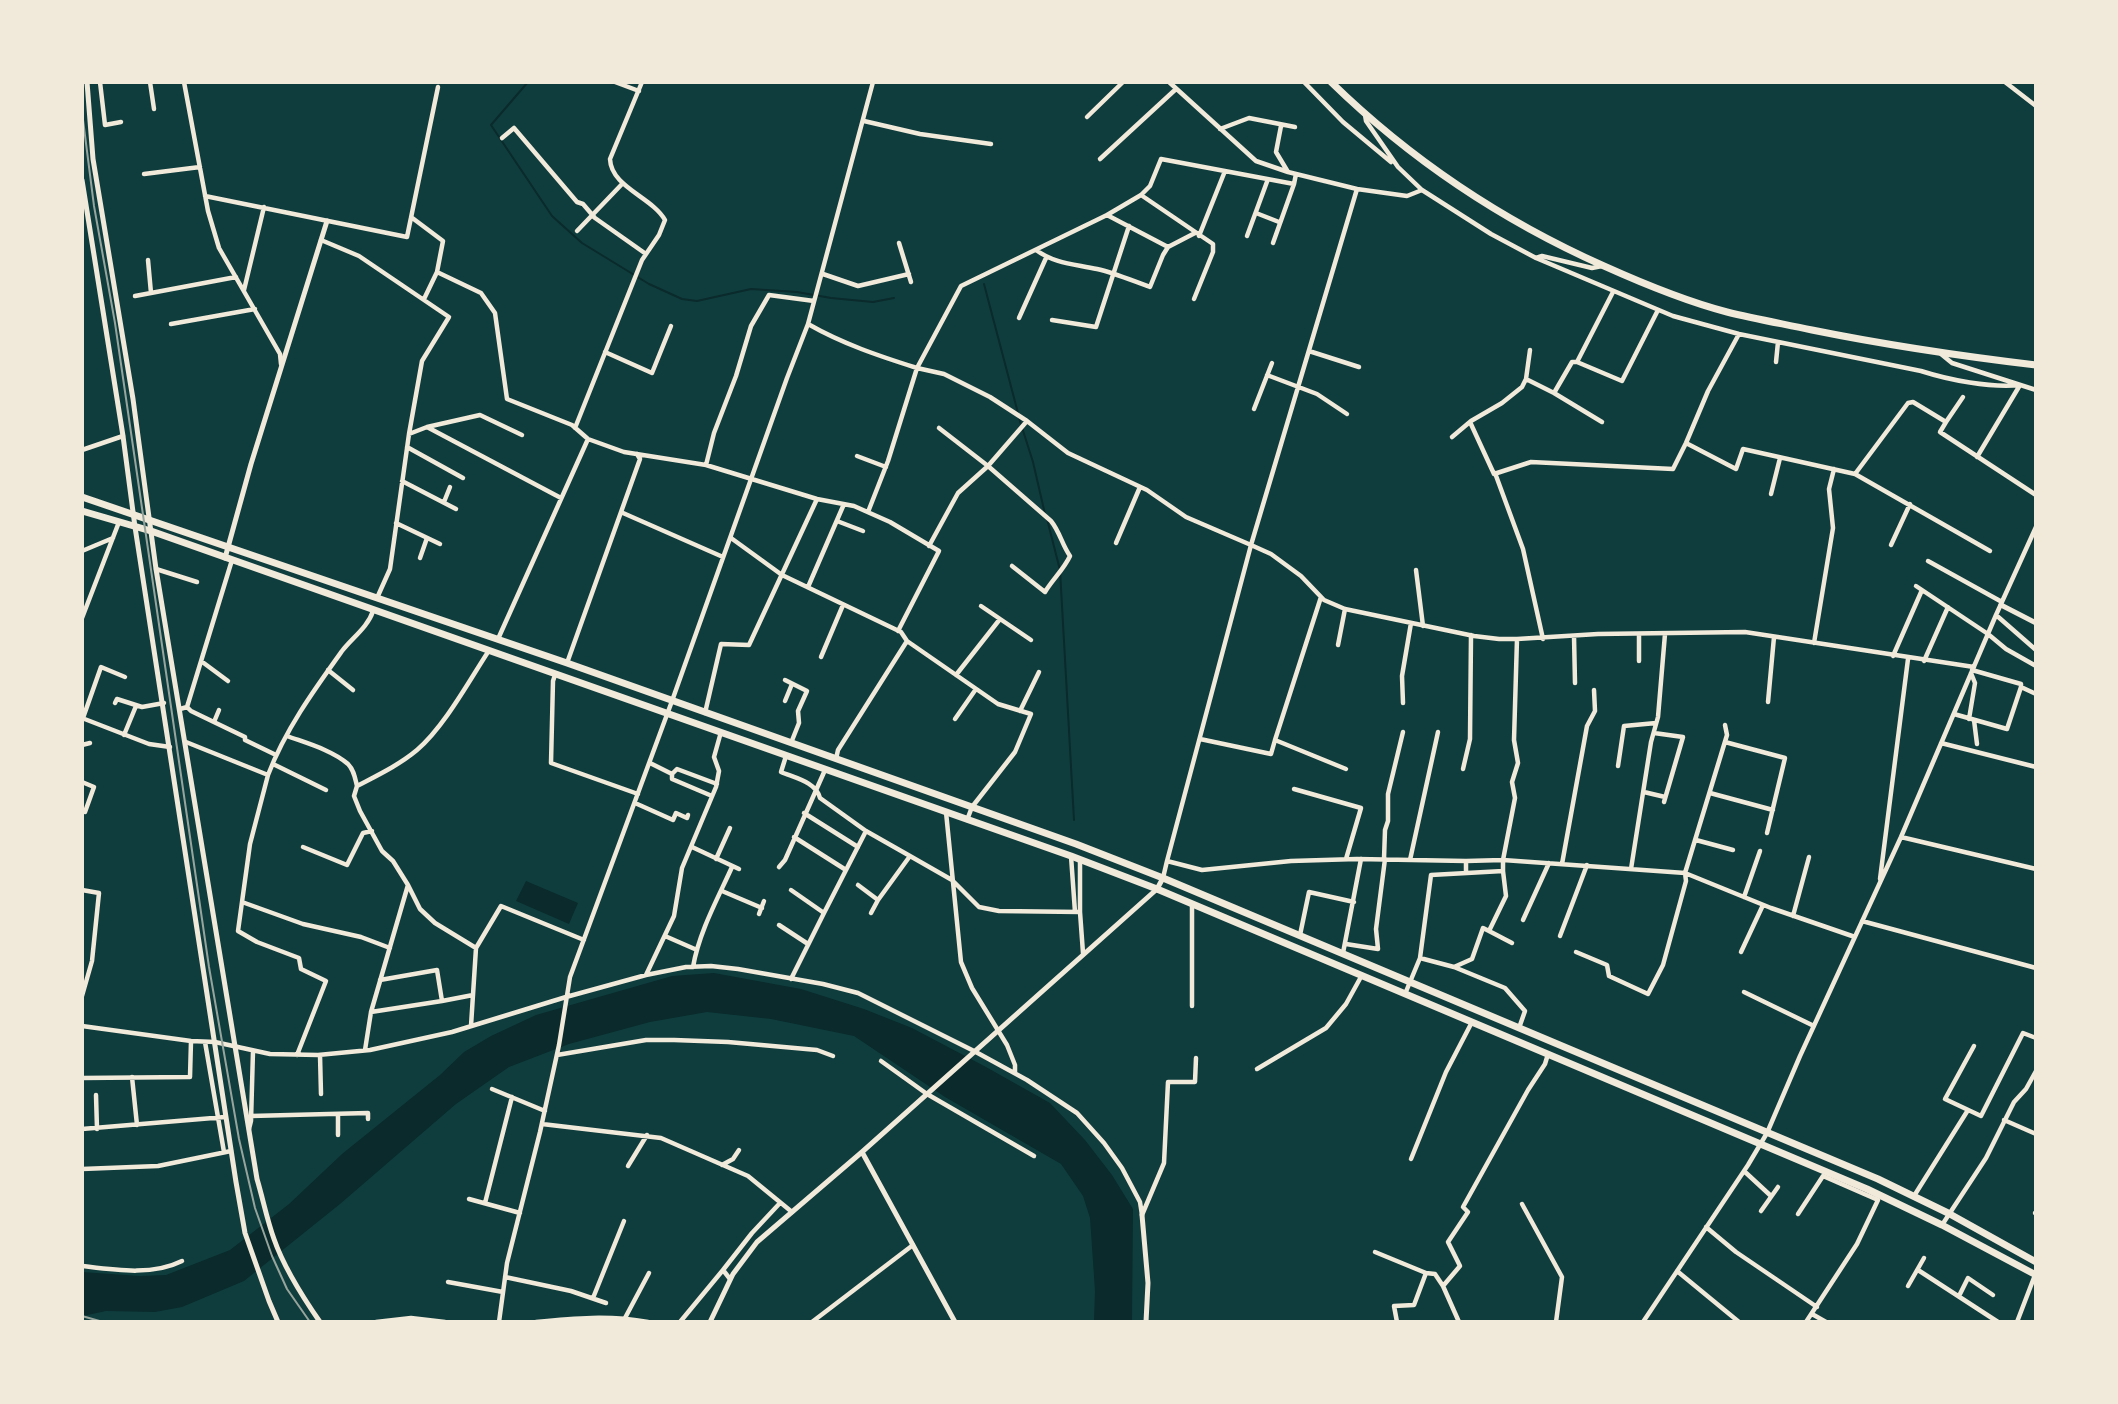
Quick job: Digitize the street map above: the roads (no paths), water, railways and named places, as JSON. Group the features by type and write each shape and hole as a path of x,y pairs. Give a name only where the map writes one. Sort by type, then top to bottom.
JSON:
{"main road":[{"path":"1331,82 1365,114 1471,196 1527,229 1604,266 1670,293 1727,312 1882,344 1941,354 2036,365"},
{"path":"82,498 567,663 972,807 1163,878 1914,1196 2036,1262"},
{"path":"82,511 151,531 488,652 1071,856 1157,889 1867,1189 1942,1225 2035,1275"}],"street":[{"path":"87,82 93,159 133,399 156,569 183,708 186,742 257,1179 273,1238 304,1300 319,1321"},
{"path":"100,82 105,125 121,122"},
{"path":"150,82 154,109"},
{"path":"184,82 205,196 219,248 280,354 281,367"},
{"path":"615,82 639,91"},
{"path":"575,428 646,254 665,220 660,211 623,183 610,168 610,159 642,82"},
{"path":"499,1322 505,1277 545,1111 570,977 650,763 808,324 873,82"},
{"path":"1087,117 1123,82"},
{"path":"1169,82 1256,162 1358,189 1407,196 1422,190"},
{"path":"1304,82 1343,122 1422,190 1491,234 1536,258 1613,292 1658,310 1739,334 1941,377 2008,386 2020,385"},
{"path":"2005,82 2036,106"},
{"path":"205,196 407,237 438,87"},
{"path":"1100,159 1176,89"},
{"path":"1365,114 1366,121 1398,167"},
{"path":"1220,129 1249,118 1295,127"},
{"path":"864,121 920,134 991,144"},
{"path":"1281,126 1276,152 1288,172"},
{"path":"502,138 514,129 577,202 583,204 593,216 646,254"},
{"path":"868,512 886,467 917,368 961,286 1107,215 1141,195 1150,186 1161,159 1294,184"},
{"path":"144,174 200,167"},
{"path":"1036,250 1046,258 1097,268 1150,287 1168,247 1197,235 1225,171"},
{"path":"1273,243 1296,174"},
{"path":"1247,236 1268,179"},
{"path":"82,180 215,1042 227,1151"},
{"path":"577,231 623,183"},
{"path":"710,1322 730,1279 757,1242 862,1152 1157,889 1163,878 1251,545 1358,189"},
{"path":"1141,195 1213,244 1213,252 1194,299"},
{"path":"244,290 264,207"},
{"path":"1256,213 1279,222"},
{"path":"1107,215 1168,247"},
{"path":"411,217 443,241 437,273 424,299"},
{"path":"183,708 201,662 229,559 228,548 327,221"},
{"path":"82,225 89,224"},
{"path":"1052,320 1096,327 1129,226"},
{"path":"321,240 359,256 449,317 422,361 390,569 377,598"},
{"path":"899,243 911,282"},
{"path":"1536,258 1542,256 1592,268 1604,266"},
{"path":"1019,318 1046,258"},
{"path":"148,260 151,293"},
{"path":"437,273 481,293 495,313 507,399 575,428 588,439 624,452 706,465 817,499 854,506 890,522 939,552 898,631"},
{"path":"822,274 858,286 909,274"},
{"path":"135,296 236,278"},
{"path":"1577,362 1613,292"},
{"path":"706,465 714,433 736,376 751,326 769,296 814,301"},
{"path":"171,324 255,309"},
{"path":"1554,393 1572,362 1622,381 1658,310"},
{"path":"808,324 855,347 917,368 944,374 968,386 1027,421 1068,453 1140,487 1186,518 1271,554 1301,576 1321,597 1345,609 1499,639 1745,632 1972,670 2021,684 2021,687 2036,694"},
{"path":"605,352 652,373 671,326"},
{"path":"1496,473 1531,462 1673,469 1708,391 1739,334"},
{"path":"1776,362 1778,342"},
{"path":"1452,437 1470,422 1502,404 1522,387 1526,380 1530,350"},
{"path":"1309,351 1359,367"},
{"path":"1941,354 1952,363 2036,390"},
{"path":"1254,408 1272,363"},
{"path":"1268,375 1317,394 1347,414"},
{"path":"1526,380 1554,393 1602,422"},
{"path":"1977,457 2020,385"},
{"path":"1963,397 1940,432 2036,495"},
{"path":"1855,474 1908,403 1913,402 1946,422"},
{"path":"409,434 480,415 522,435"},
{"path":"929,546 958,493 988,466 1027,421"},
{"path":"1470,422 1494,474 1496,473 1523,549 1543,639"},
{"path":"427,428 561,498"},
{"path":"939,428 988,466 1051,521 1060,532 1062,545 1070,556 1046,592 1012,566"},
{"path":"82,450 123,436"},
{"path":"497,640 588,439"},
{"path":"1686,443 1736,469 1743,449 1855,474 1990,551"},
{"path":"407,447 463,478"},
{"path":"567,663 622,513 640,459 637,454"},
{"path":"857,456 886,467"},
{"path":"1771,494 1780,458"},
{"path":"1814,643 1833,528 1829,489 1833,469"},
{"path":"402,481 456,509"},
{"path":"444,502 450,487"},
{"path":"1116,543 1140,487"},
{"path":"705,713 721,644 749,645 817,499"},
{"path":"808,587 844,504"},
{"path":"1891,545 1910,504"},
{"path":"622,513 723,557"},
{"path":"837,521 863,531"},
{"path":"82,618 119,522"},
{"path":"396,523 440,544"},
{"path":"1643,1322 1767,1133 1901,837 2036,527"},
{"path":"82,551 113,538"},
{"path":"420,558 427,538"},
{"path":"730,538 782,575 898,631 907,641 998,704 1031,714 1015,752 972,807 967,820"},
{"path":"1928,561 2036,623"},
{"path":"156,569 197,582"},
{"path":"1416,570 1423,626"},
{"path":"1916,586 1988,634 2006,649 2036,666"},
{"path":"1893,656 1922,590"},
{"path":"1200,739 1270,754 1321,597"},
{"path":"821,657 843,604"},
{"path":"981,606 1031,640"},
{"path":"1924,661 1948,607"},
{"path":"1338,645 1345,609"},
{"path":"297,1055 326,981 301,969 299,958 256,942 238,931 250,844 276,754 328,670 347,644 370,620 373,611"},
{"path":"1996,615 2036,650"},
{"path":"956,675 1000,619"},
{"path":"1402,703 1402,676 1411,623"},
{"path":"1639,634 1639,661"},
{"path":"1631,869 1656,723 1665,634"},
{"path":"1463,769 1470,739 1471,635"},
{"path":"1574,636 1575,683"},
{"path":"1768,702 1774,637"},
{"path":"1489,931 1506,896 1503,860 1515,798 1512,782 1518,763 1514,740 1517,639"},
{"path":"835,760 838,750 907,641"},
{"path":"357,786 400,763 419,748 438,727 488,652"},
{"path":"1880,884 1908,659"},
{"path":"201,662 228,681"},
{"path":"125,677 101,667 83,718 149,744 170,747"},
{"path":"328,670 353,690"},
{"path":"1972,670 1975,683 1972,719 1977,744"},
{"path":"1020,711 1039,672"},
{"path":"555,675 551,763 638,794"},
{"path":"784,680 807,691 798,711 799,723 791,744"},
{"path":"785,701 792,684"},
{"path":"1954,714 2007,729 2021,687"},
{"path":"955,718 976,689"},
{"path":"1562,864 1587,726 1595,711 1594,690"},
{"path":"115,703 117,699 142,707 164,703"},
{"path":"124,735 136,706"},
{"path":"183,708 276,754"},
{"path":"214,722 219,710"},
{"path":"1618,766 1624,726 1656,723"},
{"path":"1576,952 1607,965 1609,976 1648,994 1663,965 1686,881 1685,873 1727,735 1725,725"},
{"path":"646,975 674,916 682,868 717,784 719,771 714,757 721,732"},
{"path":"1346,944 1378,949 1376,929 1385,830 1388,821 1388,794 1403,732"},
{"path":"1410,860 1438,732"},
{"path":"1644,792 1665,800 1683,737 1654,733"},
{"path":"287,736 338,757 349,765 355,774 357,786 354,796 382,851 393,861 420,909 435,923 476,948"},
{"path":"1275,740 1346,769"},
{"path":"186,742 268,776"},
{"path":"1725,742 1785,759 1767,833"},
{"path":"82,745 90,743"},
{"path":"1941,743 2036,767"},
{"path":"786,756 781,772 813,786 820,798 866,831 952,880 979,907 999,911 1078,912"},
{"path":"650,763 672,774"},
{"path":"273,764 326,790"},
{"path":"672,774 677,769 717,784"},
{"path":"779,867 785,860 825,770"},
{"path":"672,774 672,779 712,796"},
{"path":"82,782 94,787 85,812"},
{"path":"1294,789 1361,808 1346,860"},
{"path":"1710,793 1773,810"},
{"path":"635,803 674,820 676,813 687,818 688,815"},
{"path":"946,812 961,962 972,988 1007,1045 1015,1065 1015,1074"},
{"path":"804,813 858,847"},
{"path":"716,859 730,828"},
{"path":"303,847 347,865 363,833 372,831"},
{"path":"791,979 866,831"},
{"path":"794,837 846,870"},
{"path":"1901,837 2036,869"},
{"path":"1696,840 1733,850"},
{"path":"692,847 739,869"},
{"path":"1744,897 1760,851"},
{"path":"871,913 910,856"},
{"path":"1071,856 1083,953"},
{"path":"1793,916 1809,857"},
{"path":"1343,953 1361,859"},
{"path":"1078,912 1080,860"},
{"path":"1167,861 1202,870 1291,861 1503,860 1685,873 1763,905 1855,938"},
{"path":"1466,861 1466,873"},
{"path":"1523,920 1549,863"},
{"path":"1560,936 1587,865"},
{"path":"693,967 697,950 732,867"},
{"path":"1405,994 1420,958 1431,875 1503,871"},
{"path":"365,1050 371,1012 408,885"},
{"path":"858,885 878,900"},
{"path":"82,890 99,893 92,961 82,996"},
{"path":"791,890 824,913"},
{"path":"722,891 762,908"},
{"path":"1300,935 1309,892 1353,902"},
{"path":"759,914 764,901"},
{"path":"242,902 303,924 361,937 390,948"},
{"path":"1192,903 1192,1006"},
{"path":"1740,952 1763,905"},
{"path":"471,1026 476,948 501,906 584,940"},
{"path":"1862,921 2036,968"},
{"path":"779,925 808,944"},
{"path":"1454,967 1472,959 1483,928 1512,943"},
{"path":"665,936 697,950"},
{"path":"1420,958 1454,967 1505,988 1525,1011 1519,1028"},
{"path":"82,1026 191,1041 215,1042 270,1054 320,1055 413,1042 566,1000 646,975 693,967 720,967 858,993 1015,1074 1077,1113 1104,1143 1122,1168 1140,1202 1148,1283 1146,1322"},
{"path":"380,980 437,970 442,1001"},
{"path":"1257,1069 1326,1028 1346,1004 1362,975"},
{"path":"1744,992 1814,1026"},
{"path":"371,1012 473,995"},
{"path":"1411,1159 1446,1072 1472,1022"},
{"path":"1974,1046 1945,1099 1981,1116 2024,1033 2036,1038"},
{"path":"557,1055 645,1040 674,1040 817,1050 833,1056"},
{"path":"82,1078 190,1077 191,1041"},
{"path":"205,1042 217,1118 227,1151 245,1233 278,1322"},
{"path":"249,1130 253,1051"},
{"path":"1443,1286 1460,1266 1448,1242 1468,1212 1463,1207 1528,1090 1545,1064 1548,1054"},
{"path":"320,1055 321,1094"},
{"path":"1142,1215 1164,1163 1168,1082 1194,1082 1196,1058"},
{"path":"881,1060 927,1094 1034,1156"},
{"path":"1942,1225 1986,1158 2014,1102 2026,1089 2036,1071"},
{"path":"132,1077 137,1125"},
{"path":"492,1089 545,1111"},
{"path":"96,1095 97,1129"},
{"path":"485,1203 512,1097"},
{"path":"1914,1196 1968,1110"},
{"path":"251,1116 368,1113 368,1119"},
{"path":"338,1114 338,1135"},
{"path":"82,1130 225,1117"},
{"path":"2004,1120 2036,1134"},
{"path":"542,1124 661,1138 748,1176 792,1212"},
{"path":"628,1166 647,1135"},
{"path":"722,1164 734,1159 739,1150"},
{"path":"82,1168 158,1166 227,1151"},
{"path":"862,1152 955,1322"},
{"path":"1744,1171 1771,1196"},
{"path":"1798,1214 1823,1176 1878,1200 1857,1244 1806,1322"},
{"path":"1761,1211 1778,1187"},
{"path":"470,1199 520,1213"},
{"path":"680,1322 780,1203"},
{"path":"1522,1204 1562,1277 1556,1322"},
{"path":"593,1298 624,1221"},
{"path":"762,1222 770,1231"},
{"path":"1706,1227 1736,1252 1817,1307"},
{"path":"812,1322 914,1245"},
{"path":"1375,1252 1426,1273 1435,1274 1459,1322"},
{"path":"1908,1286 1924,1258"},
{"path":"82,1266 131,1270 174,1265 182,1261"},
{"path":"723,1270 730,1279"},
{"path":"1918,1270 1998,1322"},
{"path":"1677,1271 1739,1322"},
{"path":"621,1319 649,1273"},
{"path":"1397,1322 1394,1306 1414,1305 1426,1273"},
{"path":"2017,1322 2035,1275"},
{"path":"505,1277 534,1282 606,1303"},
{"path":"1959,1296 1968,1278 1993,1295"},
{"path":"448,1282 503,1292"},
{"path":"1812,1314 1826,1322"},
{"path":"376,1322 411,1318 445,1322"},
{"path":"536,1322 621,1319 648,1322"}],"water":[{"path":"526,881 578,903 569,924 516,901"},
{"path":"714,973 801,989 864,1009 912,1028 1050,1103 1085,1140 1112,1175 1133,1209 1132,1321 1094,1321 1095,1291 1090,1218 1083,1196 1061,1164 945,1097 854,1036 771,1019 707,1012 650,1022 569,1044 509,1067 456,1104 340,1204 244,1281 182,1307 155,1312 106,1311 83,1316 82,1272 140,1276 166,1275 230,1250 289,1204 342,1154 440,1075 464,1052 491,1036 536,1015 672,976"}],"waterway":[{"path":"528,82 491,125 552,216 582,243 649,284 682,299 697,301 751,289 797,292 873,302 894,298"},
{"path":"984,284 1018,413"},
{"path":"1019,418 1033,462 1045,514"},
{"path":"1047,519 1060,570 1074,820"}],"railway":[{"path":"82,112 94,206 115,323 209,967 239,1139 255,1208 272,1256 287,1289 310,1322"},
{"path":"82,1316 103,1322"}]}
